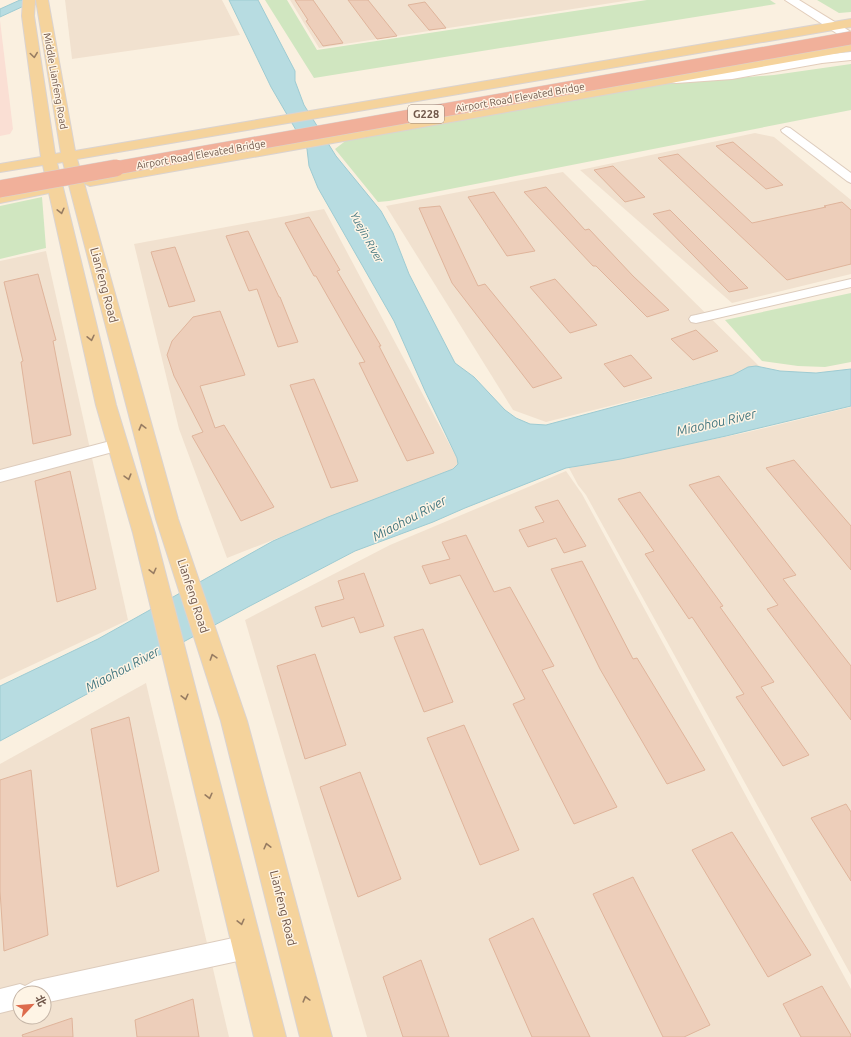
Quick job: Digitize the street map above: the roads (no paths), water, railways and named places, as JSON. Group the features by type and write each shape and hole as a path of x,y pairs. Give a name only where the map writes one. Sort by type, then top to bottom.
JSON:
{"highway":[{"name":"Airport Road Elevated Bridge","path":"0,175 851,25"},
{"name":"Airport Road Elevated Bridge","path":"0,190 851,38"}],"main road":[{"name":"Middle Lianfeng Road","path":"29,0 28,16 49,160"},
{"name":"Middle Lianfeng Road","path":"43,3 69,156"},
{"path":"0,168 835,26 851,25"},
{"path":"0,198 76,183 851,47"},
{"name":"Lianfeng Road","path":"69,156 168,519 234,721 316,1037"},
{"name":"Lianfeng Road","path":"49,160 106,405 144,533 270,1037"}],"street":[{"path":"791,0 835,26 851,38"},
{"path":"810,0 851,25"},
{"path":"663,79 732,75 822,59 851,56"},
{"path":"786,130 851,179"},
{"path":"696,319 851,282"},
{"path":"0,476 118,445"},
{"path":"52,989 247,947"},
{"path":"0,1001 12,998"}],"water":[{"path":"20,0 37,0 0,17 0,9"},
{"path":"229,0 258,0 295,71 295,81 304,105 336,156 381,211 393,233 409,274 455,363 474,377 505,410 516,418 530,424 546,425 733,375 748,367 756,366 780,371 816,373 851,369 851,406 621,459 566,468 433,522 355,551 0,741 0,686 98,639 273,541 328,517 453,469 458,464 457,458 394,321 318,188 309,166 307,149 271,87"}],"water label":[{"name":"Yuejin River","path":"367,237"},
{"name":"Miaohou River","path":"716,422"},
{"name":"Miaohou River","path":"409,518"},
{"name":"Miaohou River","path":"122,669"}]}
